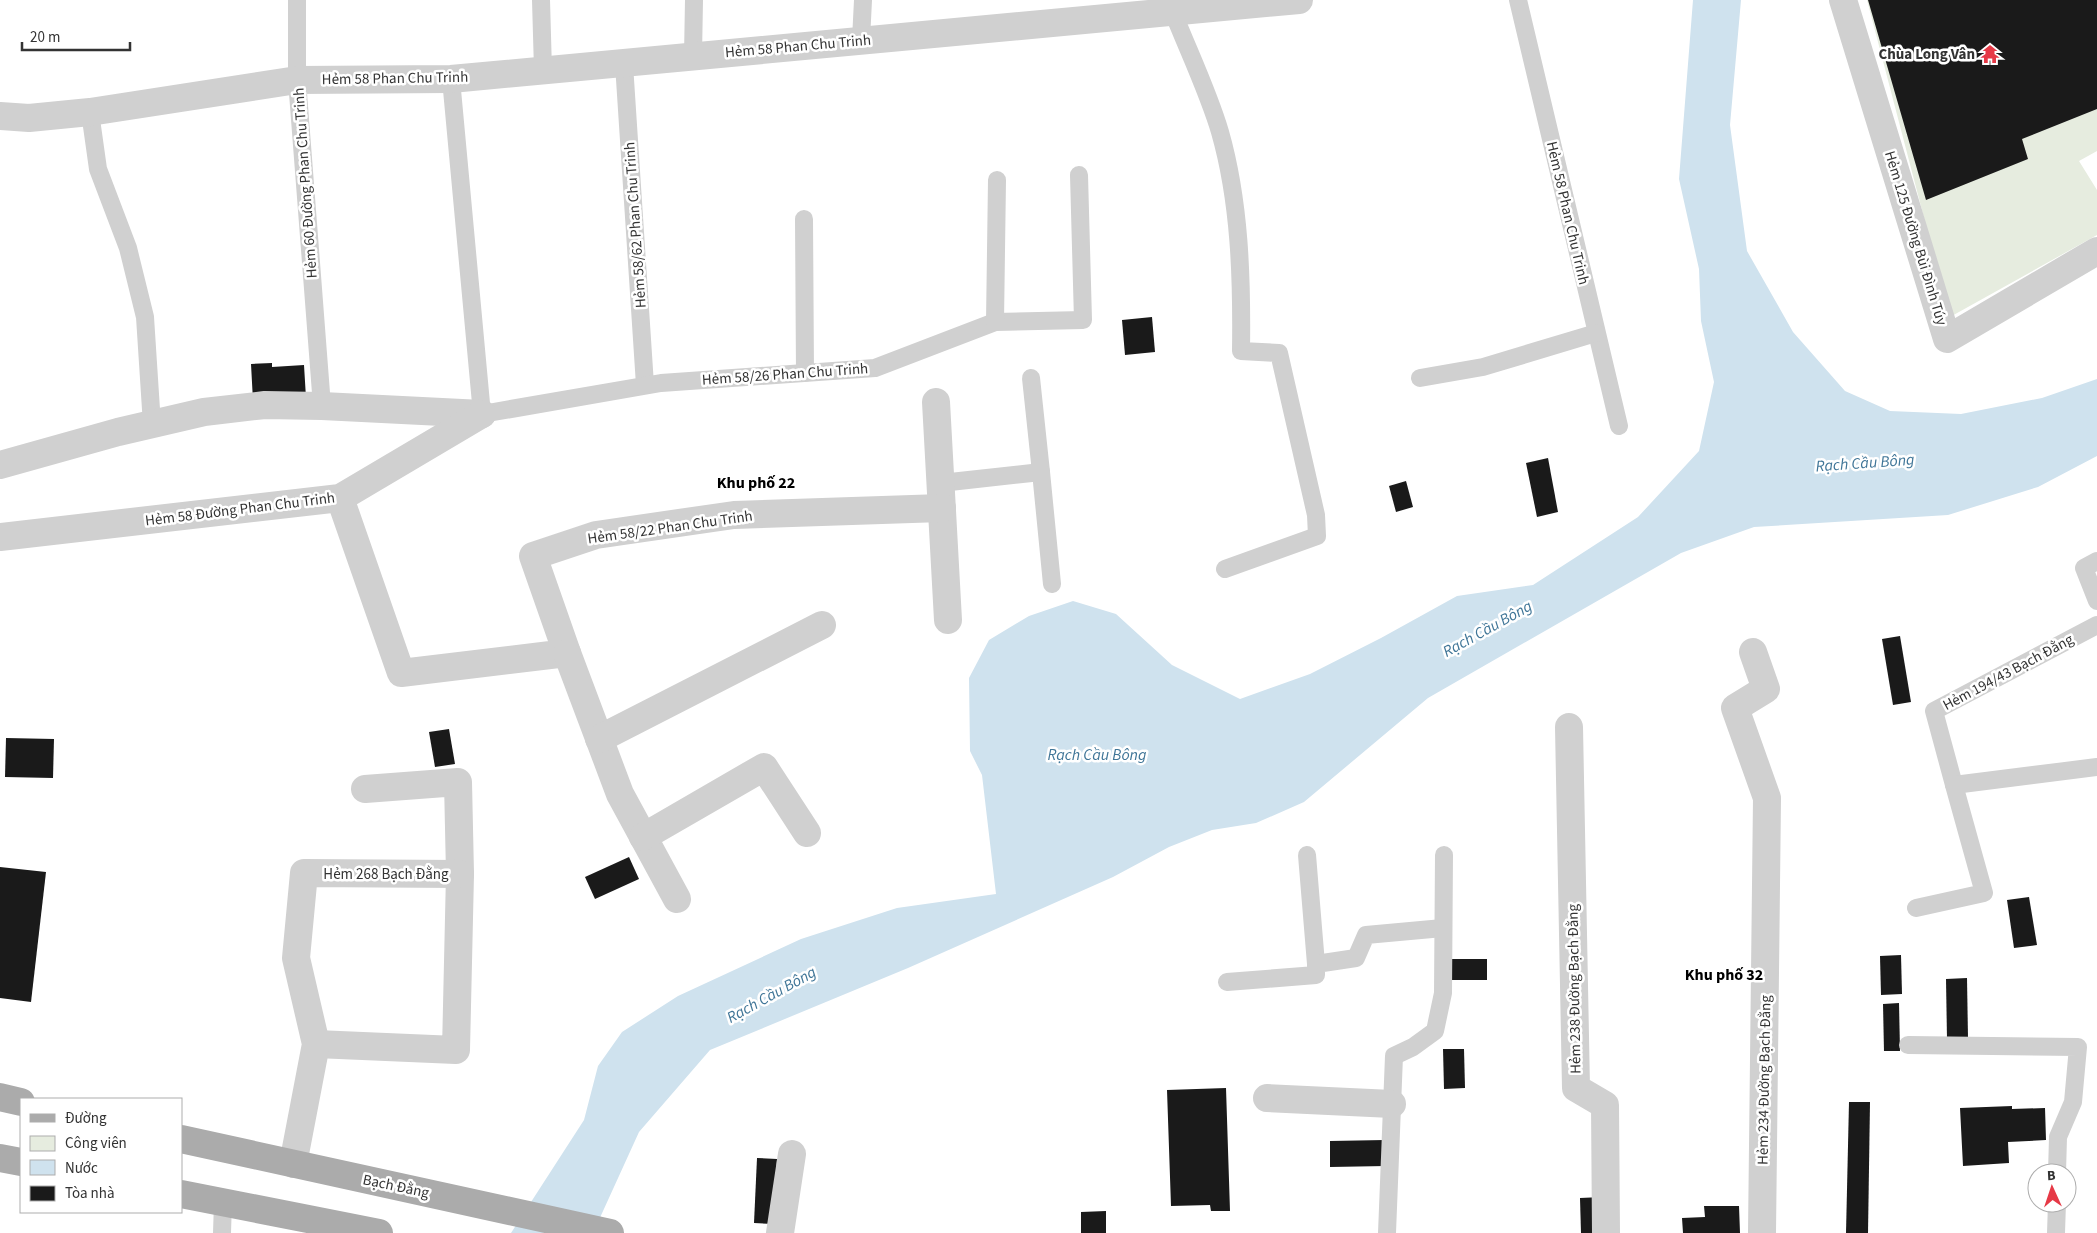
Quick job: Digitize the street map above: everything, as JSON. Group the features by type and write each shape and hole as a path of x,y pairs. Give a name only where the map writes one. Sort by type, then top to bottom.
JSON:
{"main road":[{"path":"0,1097 20,1102"},
{"name":"Bạch Đằng","path":"182,1139 610,1233"},
{"path":"0,1158 20,1162"},
{"path":"182,1194 379,1233"}],"street":[{"name":"Hẻm 58 Phan Chu Trinh","path":"297,80 451,79 1299,0"},
{"name":"Hẻm 125 Đường Bùi Đình Túy","path":"1843,0 1948,339 2097,251"},
{"name":"Hẻm 60 Đường Phan Chu Trinh","path":"0,116 29,118 90,112 297,80"},
{"path":"936,402 948,620"},
{"path":"0,465 204,412 265,405 482,414"},
{"name":"Hẻm 58 Đường Phan Chu Trinh","path":"0,538 340,498 482,414"},
{"name":"Hẻm 58/22 Phan Chu Trinh","path":"677,898 620,794 533,556 596,534 734,515 941,495"},
{"path":"340,498 402,673 567,653"},
{"path":"599,739 822,624"},
{"name":"Hẻm 234 Đường Bạch Đằng","path":"1752,652 1766,689 1735,708 1767,798 1762,1233"},
{"name":"Hẻm 238 Đường Bạch Đằng","path":"1569,728 1576,1088 1605,1105 1606,1233"},
{"path":"643,837 764,767 807,832"},
{"name":"Hẻm 268 Bạch Đằng","path":"316,1044 456,1050 460,874 458,782 365,789"},
{"name":"Hẻm 268 Bạch Đằng","path":"293,1164 316,1044 296,958 304,873 460,874"},
{"path":"1267,1098 1392,1104"},
{"path":"780,1233 792,1154"}],"lane":[{"path":"297,0 297,80"},
{"path":"541,0 542,70"},
{"path":"693,56 694,0"},
{"path":"861,40 863,0"},
{"name":"Hẻm 58 Phan Chu Trinh","path":"1518,0 1619,426"},
{"path":"1173,12 1220,132 1235,210 1242,301 1241,351 1278,353 1316,514 1317,536 1225,569"},
{"name":"Hẻm 58/62 Phan Chu Trinh","path":"624,64 645,385"},
{"path":"451,79 482,414"},
{"name":"Hẻm 60 Đường Phan Chu Trinh","path":"297,80 322,406"},
{"path":"90,112 98,169 128,248 144,317 152,425"},
{"name":"Hẻm 58/26 Phan Chu Trinh","path":"482,414 645,385 875,368 995,322 1083,320 1079,175"},
{"path":"995,322 997,180"},
{"path":"804,219 805,373"},
{"path":"1420,378 1483,367 1596,333"},
{"path":"1031,378 1052,584"},
{"name":"Hẻm 58/22 Phan Chu Trinh","path":"941,495 1041,472"},
{"path":"2097,561 2084,568 2097,601"},
{"name":"Hẻm 194/43 Bạch Đằng","path":"1954,785 1934,711 2097,626"},
{"path":"1916,908 1984,893 1954,785 2097,768"},
{"path":"1387,1233 1394,1056 1413,1047 1435,1031 1443,993 1444,855"},
{"path":"1227,982 1316,975 1307,856"},
{"path":"1316,964 1356,958 1366,935 1443,928"},
{"path":"1908,1045 2078,1047 2073,1102 2058,1137 2057,1163"},
{"path":"222,1202 222,1233"},
{"path":"2056,1233 2057,1213"}],"green space":[{"path":"1867,0 1915,0 2097,106 2097,151 2079,161 2097,190 2097,235 1950,317"}],"water":[{"name":"Rạch Cầu Bông","path":"1693,0 1741,0 1730,125 1747,251 1793,332 1845,391 1890,411 1961,414 2042,398 2097,379 2097,456 2038,487 1948,515 1754,527 1681,553 1428,698 1304,802 1256,823 1212,830 1169,847 1113,877 908,968 710,1050 639,1132 593,1233 511,1233 584,1120 598,1066 622,1032 678,996 801,939 897,908 996,894 982,775 970,751 969,678 989,640 1029,616 1073,601 1116,614 1172,665 1240,699 1310,674 1457,596 1533,585 1638,517 1699,451 1714,382 1701,321 1699,269 1679,179"}],"building":[{"name":"Chùa Long Vân","path":"1868,0 2097,0 2097,109 2022,139 2028,159 1926,200"},
{"path":"1152,317 1155,352 1125,355 1122,320"},
{"path":"272,363 272,367 304,365 306,398 253,401 251,364"},
{"path":"1548,458 1558,512 1537,517 1526,463"},
{"path":"1406,481 1413,507 1396,512 1389,486"},
{"path":"1900,636 1911,702 1893,705 1882,639"},
{"path":"449,729 455,764 435,767 429,732"},
{"path":"6,738 54,739 53,778 5,777"},
{"path":"629,857 639,879 595,899 585,877"},
{"path":"0,867 46,872 31,1002 0,998"},
{"path":"2029,897 2037,945 2014,948 2007,900"},
{"path":"1901,955 1902,994 1881,995 1880,956"},
{"path":"1450,959 1487,959 1487,980 1450,980"},
{"path":"1967,978 1968,1038 1947,1039 1946,979"},
{"path":"1899,1003 1900,1051 1884,1051 1883,1004"},
{"path":"1443,1049 1464,1049 1465,1088 1444,1089"},
{"path":"1226,1088 1230,1211 1211,1211 1210,1205 1171,1206 1167,1090"},
{"path":"1849,1102 1870,1102 1868,1233 1846,1233"},
{"path":"2012,1106 2012,1109 2045,1108 2046,1140 2008,1142 2009,1163 1963,1166 1960,1108"},
{"path":"1385,1140 1386,1166 1330,1167 1330,1141"},
{"path":"757,1158 777,1159 773,1224 754,1223"},
{"path":"1602,1197 1603,1233 1581,1233 1580,1198"},
{"path":"1704,1206 1739,1206 1740,1233 1683,1233 1682,1218 1705,1217"},
{"path":"1106,1211 1106,1233 1081,1233 1081,1212"}],"place":[{"name":"Chùa Long Vân","path":"1990,54"}],"district":[{"name":"Khu phố 22","path":"756,482"},
{"name":"Khu phố 32","path":"1724,974"}]}
